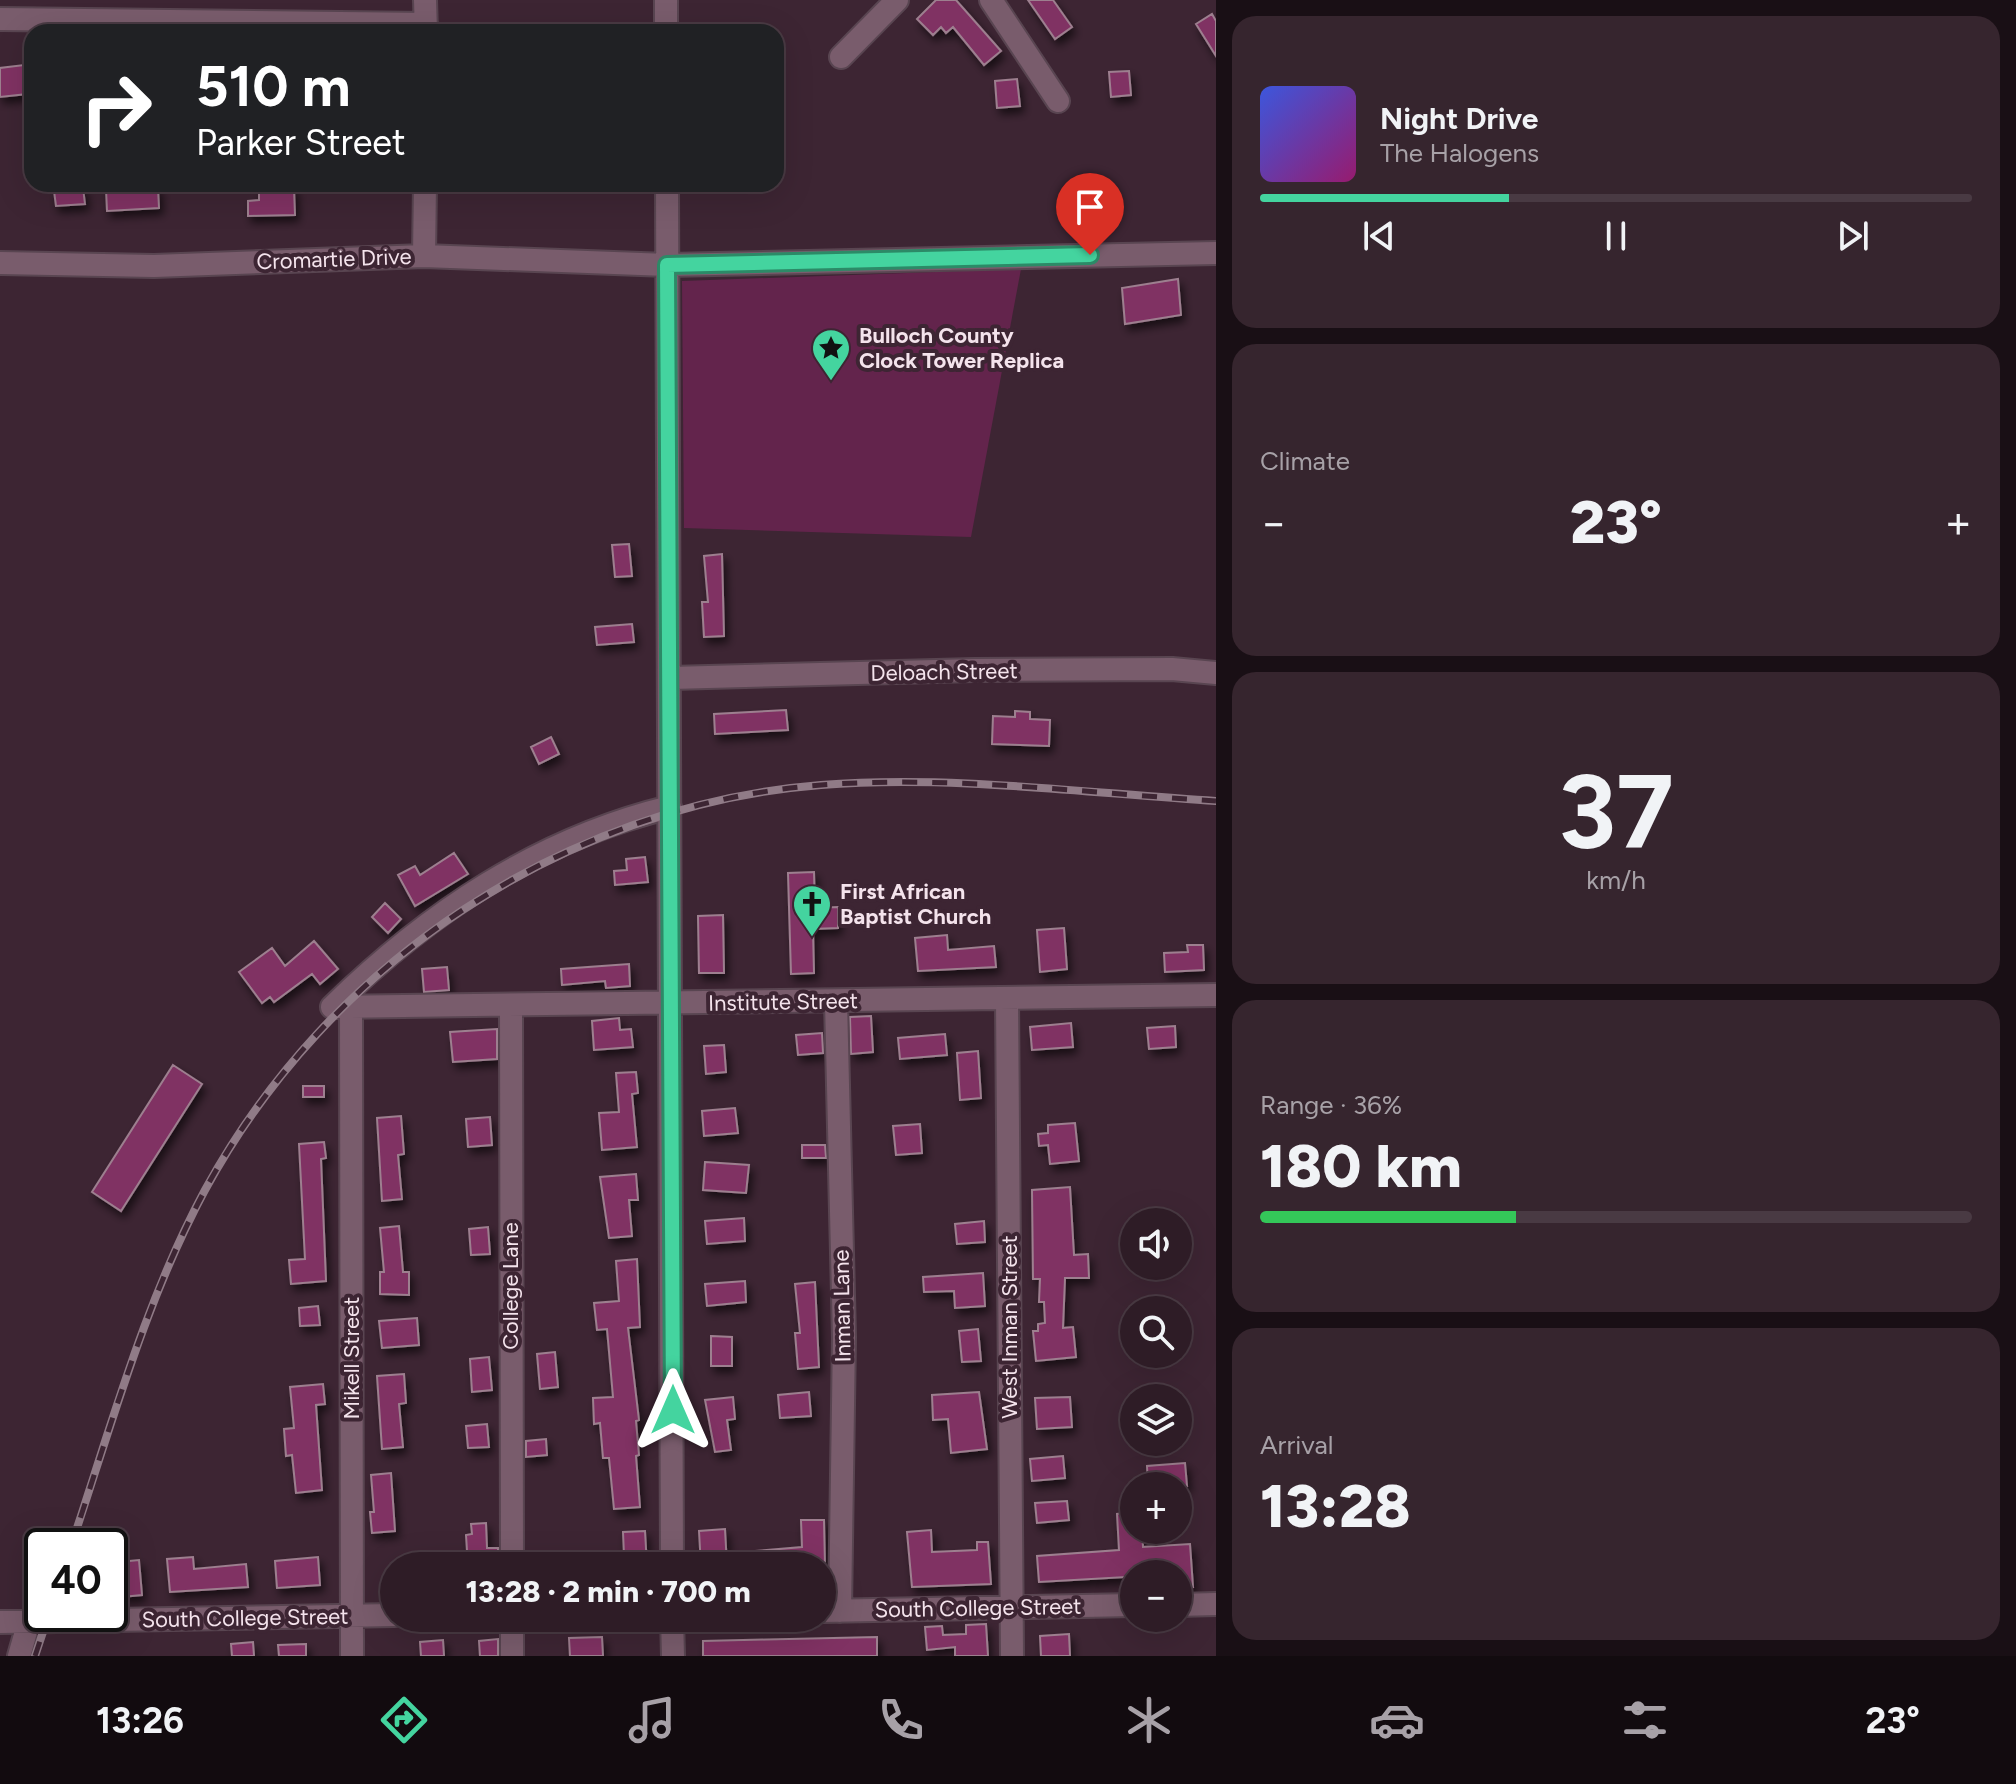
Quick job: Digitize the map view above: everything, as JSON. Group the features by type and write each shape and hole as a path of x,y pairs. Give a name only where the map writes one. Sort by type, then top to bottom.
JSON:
{"street":[{"path":"425,0 426,24"},
{"path":"666,0 666,24"},
{"path":"841,57 897,0"},
{"path":"991,0 1058,101"},
{"path":"0,19 237,24"},
{"path":"424,256 425,192"},
{"path":"667,192 673,1003 672,1552"},
{"name":"Cromartie Drive","path":"0,263 154,266 424,256 667,265 1216,253"},
{"name":"Deloach Street","path":"671,678 989,670 1172,669 1216,673"},
{"path":"341,1007 395,947 478,886 601,826 670,807"},
{"name":"Institute Street","path":"341,1007 1216,995"},
{"name":"West Inman Street","path":"1007,998 1012,1656"},
{"name":"Inman Lane","path":"834,1552 844,1337 836,1001"},
{"name":"Mikell Street","path":"341,1007 350,1060 352,1656"},
{"name":"College Lane","path":"511,1007 512,1552"},
{"path":"1192,1605 1216,1604"},
{"name":"South College Street","path":"836,1611 1120,1605"},
{"name":"South College Street","path":"128,1619 380,1615"},
{"name":"South College Street","path":"0,1622 24,1621"},
{"path":"19,1656 26,1632"},
{"path":"512,1632 512,1656"},
{"path":"672,1632 673,1656"}],"shaded area":[{"path":"1021,269 971,537 684,528 682,281"}],"building":[{"path":"936,0 956,0 1001,51 984,65 953,27 946,33 941,27 933,35 917,19"},
{"path":"1028,0 1053,0 1072,27 1055,39"},
{"path":"1212,14 1216,21 1216,56 1196,24"},
{"path":"24,65 24,94 0,97 0,68"},
{"path":"1129,71 1131,95 1111,97 1109,72"},
{"path":"1017,79 1020,106 997,108 995,81"},
{"path":"54,192 84,192 85,204 56,206"},
{"path":"106,192 158,192 159,208 107,211"},
{"path":"259,192 294,192 295,215 248,216 248,201 259,200"},
{"path":"1178,279 1181,315 1125,324 1122,288"},
{"path":"629,544 632,576 615,577 612,545"},
{"path":"722,554 724,636 704,637 702,602 708,602 704,556"},
{"path":"632,624 634,642 597,645 595,627"},
{"path":"786,710 788,730 715,734 714,714"},
{"path":"1015,711 1030,712 1030,719 1050,720 1049,746 992,744 993,716 1015,717"},
{"path":"551,737 559,754 539,764 531,747"},
{"path":"454,853 468,874 415,906 398,875 415,866 420,875"},
{"path":"645,857 648,882 615,885 614,871 627,870 626,859"},
{"path":"814,872 815,908 838,907 838,928 813,929 814,973 791,974 788,873"},
{"path":"385,903 401,919 388,933 372,917"},
{"path":"723,915 724,973 699,973 698,916"},
{"path":"1064,928 1067,969 1040,972 1037,930"},
{"path":"947,935 948,950 994,946 996,967 918,971 915,938"},
{"path":"314,941 338,969 320,984 312,974 274,1002 270,997 262,1003 239,972 272,948 285,966"},
{"path":"1187,945 1203,945 1204,970 1165,972 1164,953 1188,952"},
{"path":"629,964 630,986 606,988 605,981 562,985 561,969"},
{"path":"447,967 449,990 424,992 422,969"},
{"path":"871,1016 873,1052 851,1054 850,1017"},
{"path":"619,1018 620,1030 631,1029 633,1047 594,1050 592,1021"},
{"path":"1071,1023 1073,1047 1032,1050 1030,1027"},
{"path":"1175,1026 1176,1047 1149,1049 1147,1028"},
{"path":"497,1029 497,1059 453,1062 450,1032"},
{"path":"822,1033 823,1053 798,1055 796,1035"},
{"path":"945,1034 947,1055 900,1059 898,1038"},
{"path":"724,1045 726,1072 706,1074 704,1046"},
{"path":"978,1051 981,1098 960,1100 957,1053"},
{"path":"173,1065 202,1084 121,1211 92,1192"},
{"path":"636,1072 638,1093 632,1094 637,1147 602,1150 599,1113 619,1112 616,1073"},
{"path":"303,1086 324,1086 324,1097 303,1097"},
{"path":"735,1108 738,1133 704,1136 702,1111"},
{"path":"401,1116 404,1154 398,1155 402,1199 382,1201 377,1118"},
{"path":"490,1117 492,1145 468,1147 466,1119"},
{"path":"1075,1123 1079,1161 1050,1164 1048,1145 1039,1146 1038,1134 1048,1133 1048,1125"},
{"path":"920,1124 922,1153 896,1155 893,1126"},
{"path":"324,1142 326,1158 321,1159 326,1281 291,1284 289,1260 305,1259 299,1144"},
{"path":"802,1145 825,1145 826,1158 802,1158"},
{"path":"705,1162 749,1165 746,1193 703,1190"},
{"path":"636,1174 638,1200 629,1200 632,1236 609,1238 600,1177"},
{"path":"1070,1187 1074,1255 1088,1254 1089,1278 1065,1278 1063,1328 1073,1327 1076,1357 1036,1361 1033,1331 1038,1331 1038,1324 1045,1323 1044,1302 1039,1302 1040,1279 1033,1279 1032,1190"},
{"path":"744,1218 745,1241 707,1244 705,1221"},
{"path":"984,1221 985,1242 957,1244 955,1224"},
{"path":"399,1226 403,1272 409,1272 409,1295 380,1294 380,1272 384,1272 380,1228"},
{"path":"488,1227 490,1254 471,1255 469,1229"},
{"path":"637,1259 640,1327 628,1328 639,1420 636,1421 639,1455 636,1456 640,1507 614,1509 609,1458 603,1458 600,1423 594,1424 593,1398 613,1397 607,1329 597,1330 594,1303 619,1301 616,1261"},
{"path":"983,1273 985,1306 955,1308 954,1291 924,1292 923,1277"},
{"path":"745,1281 746,1302 707,1306 705,1284"},
{"path":"815,1282 819,1367 798,1369 795,1333 800,1333 795,1284"},
{"path":"318,1306 320,1325 300,1326 299,1308"},
{"path":"417,1318 419,1345 382,1348 379,1321"},
{"path":"978,1329 981,1361 962,1362 959,1331"},
{"path":"711,1336 732,1337 732,1366 711,1366"},
{"path":"555,1352 558,1387 540,1389 537,1354"},
{"path":"489,1357 492,1390 472,1392 470,1359"},
{"path":"404,1374 406,1403 399,1404 403,1447 382,1449 377,1376"},
{"path":"323,1384 325,1404 316,1405 322,1490 296,1493 292,1455 286,1456 284,1429 294,1428 290,1387"},
{"path":"809,1392 811,1416 780,1418 778,1395"},
{"path":"979,1392 987,1449 951,1453 948,1419 933,1420 932,1395"},
{"path":"733,1397 735,1419 727,1420 731,1450 715,1452 705,1400"},
{"path":"1070,1397 1072,1427 1037,1429 1035,1398"},
{"path":"487,1424 489,1447 468,1448 466,1426"},
{"path":"546,1439 547,1455 526,1457 526,1441"},
{"path":"1063,1456 1065,1478 1032,1481 1030,1459"},
{"path":"1185,1463 1186,1472 1147,1472 1147,1466"},
{"path":"391,1473 395,1531 372,1533 371,1475"},
{"path":"1067,1501 1069,1520 1037,1523 1035,1503"},
{"path":"1117,1514 1120,1514 1120,1544 1143,1544 1143,1547 1190,1544 1191,1560 1120,1560 1120,1577 1039,1582 1037,1556 1119,1550"},
{"path":"801,1520 824,1520 825,1552 756,1552 756,1551 802,1547"},
{"path":"486,1523 487,1548 498,1548 498,1552 467,1552 466,1535 472,1534 471,1524"},
{"path":"725,1529 726,1552 700,1552 699,1531"},
{"path":"931,1530 932,1552 977,1550 977,1542 988,1542 991,1584 912,1587 907,1532"},
{"path":"645,1531 646,1552 624,1552 623,1532"},
{"path":"193,1557 194,1569 246,1564 248,1587 170,1592 167,1559"},
{"path":"318,1557 320,1585 277,1588 275,1561"},
{"path":"139,1560 142,1595 128,1596 128,1561"},
{"path":"986,1624 988,1656 955,1656 955,1647 927,1650 925,1627 942,1626 943,1635 966,1634 966,1625"},
{"path":"1069,1634 1070,1656 1041,1656 1040,1636"},
{"path":"602,1637 603,1656 570,1656 569,1638"},
{"path":"877,1637 877,1656 703,1656 703,1641"},
{"path":"498,1639 498,1656 480,1656 479,1641"},
{"path":"443,1640 444,1656 421,1656 420,1642"},
{"path":"253,1642 254,1656 232,1656 231,1644"},
{"path":"306,1644 306,1656 279,1656 278,1645"}],"railway":[{"path":"77,1528 147,1320 164,1276 205,1190 256,1109 317,1034 386,968 462,910 545,862 633,825 726,799 821,785 870,782 969,784 1216,801"},
{"path":"35,1656 43,1632"}],"place":[{"name":"Bulloch County Clock Tower Replica","path":"831,382"},
{"name":"First African Baptist Church","path":"812,938"}],"route":[{"path":"673,1410 667,265 1090,255"}]}
